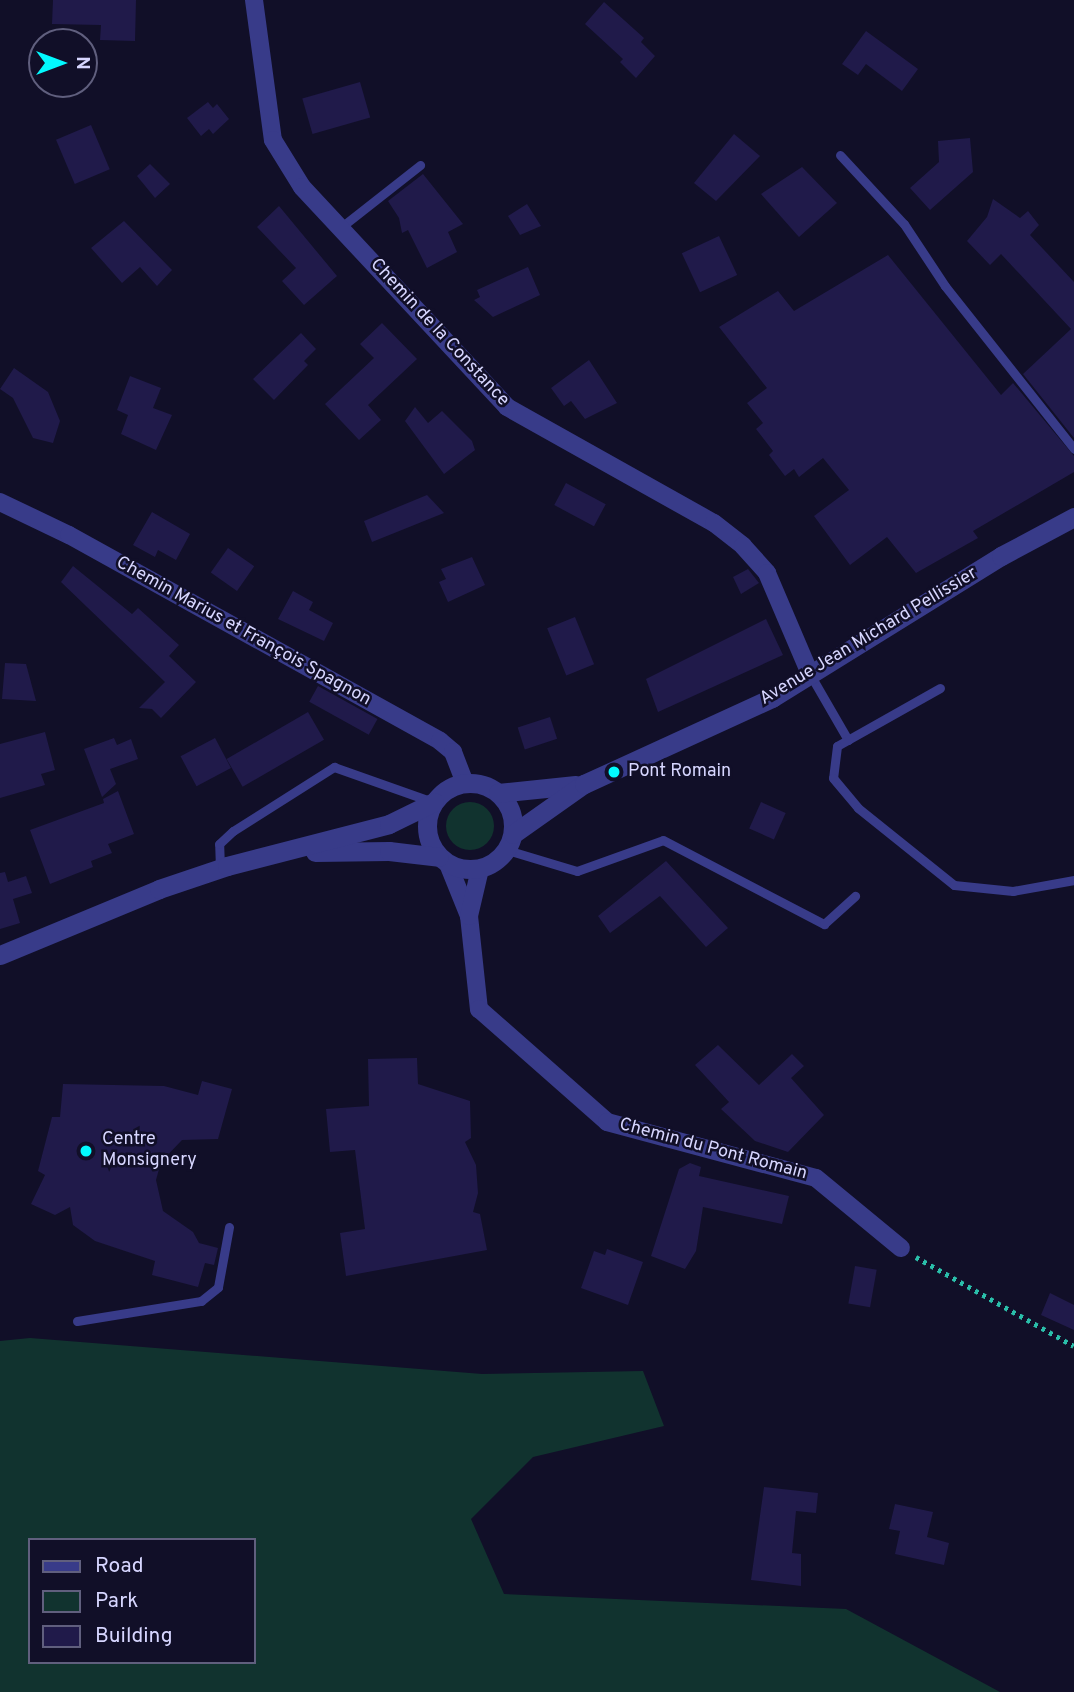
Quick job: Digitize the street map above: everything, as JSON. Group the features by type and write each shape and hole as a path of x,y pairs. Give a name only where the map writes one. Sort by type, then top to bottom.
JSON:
{"street":[{"name":"Chemin de la Constance","path":"254,0 273,140 302,187 507,407 714,523 743,546 767,573 811,676"},
{"name":"Chemin Marius et François Spagnon","path":"0,502 69,535 440,741 453,752 465,783"},
{"name":"Avenue Jean Michard Pellissier","path":"510,842 584,784 744,712 811,676 1001,556 1074,517"},
{"path":"0,956 159,889 220,869 389,824 434,802 443,792 465,783 498,793 511,811 510,842 480,869 389,851 286,852"},
{"name":"Avenue Jean Michard Pellissier","path":"498,793 584,784"},
{"path":"434,802 428,836 443,860"},
{"name":"Chemin du Pont Romain","path":"443,860 469,916 479,1009 607,1122 816,1178 901,1248"},
{"name":"Chemin du Pont Romain","path":"469,916 480,869"}],"lane":[{"path":"840,155 904,224 968,316 1074,449"},
{"path":"340,228 420,165"},
{"path":"811,676 848,740"},
{"path":"940,688 837,746 833,778 858,808 954,885 1013,891 1074,880"},
{"path":"220,869 219,844 233,831 334,767 434,802"},
{"path":"510,842 577,872 663,840 824,924 855,896"},
{"path":"77,1321 201,1301 218,1287 229,1227"}],"path":[{"path":"901,1248 1074,1346"}],"green space":[{"path":"470,802 487,809 494,826 487,843 470,850 453,843 446,826 453,809"},
{"path":"30,1338 482,1374 643,1371 664,1426 533,1457 471,1519 504,1594 846,1609 1000,1692 0,1692 0,1341"}],"building":[{"path":"53,0 136,0 135,41 100,40 101,25 52,24"},
{"path":"604,2 644,38 641,42 655,56 636,78 620,62 623,59 585,24"},
{"path":"866,31 918,69 902,91 866,64 858,75 842,64"},
{"path":"360,82 370,118 313,134 302,99"},
{"path":"208,102 213,108 217,104 229,119 213,134 209,129 201,136 187,118"},
{"path":"91,125 110,169 75,184 56,140"},
{"path":"734,134 760,156 716,201 694,183"},
{"path":"970,138 973,172 930,210 910,188 939,162 938,141"},
{"path":"150,164 170,184 155,198 137,176"},
{"path":"802,167 837,203 799,237 761,194"},
{"path":"423,174 463,224 448,232 457,252 427,268 408,230 402,233 399,218 388,201"},
{"path":"993,199 1020,218 1028,211 1039,225 1030,235 1074,282 1074,438 1023,374 1071,329 1001,254 990,265 967,241 987,217"},
{"path":"527,204 541,226 520,235 508,216"},
{"path":"279,206 337,276 304,305 282,281 296,268 257,227"},
{"path":"124,221 172,270 157,286 140,267 122,283 91,248"},
{"path":"719,236 737,275 700,292 682,253"},
{"path":"888,255 1001,395 1013,383 1074,456 1074,472 973,531 978,538 916,573 887,537 850,565 814,516 849,490 823,458 799,477 794,469 785,476 769,455 773,451 756,429 763,423 747,403 767,388 719,327 778,291 794,311"},
{"path":"528,267 540,295 493,317 474,300 480,297 477,290"},
{"path":"382,323 417,359 368,405 381,420 359,440 325,404 374,358 360,344"},
{"path":"301,333 316,349 304,361 308,365 274,400 253,379"},
{"path":"589,360 617,403 585,419 571,401 564,406 551,388"},
{"path":"14,368 48,392 60,421 53,443 33,438 13,398 0,389"},
{"path":"130,376 161,388 153,408 172,415 156,450 121,434 128,415 117,410"},
{"path":"415,407 428,423 442,411 472,441 475,450 444,474 405,421"},
{"path":"566,483 606,504 594,526 554,505"},
{"path":"427,495 444,513 372,542 364,521"},
{"path":"152,512 190,534 176,560 158,550 155,557 133,545"},
{"path":"228,548 254,566 237,591 211,573"},
{"path":"472,557 485,585 448,602 439,582 446,579 441,569"},
{"path":"73,566 132,614 138,608 179,645 169,656 196,682 161,718 152,709 139,708 165,682 61,582"},
{"path":"748,569 759,583 741,594 733,577"},
{"path":"293,591 313,602 309,610 333,623 324,641 278,619"},
{"path":"575,617 594,664 566,676 547,628"},
{"path":"766,619 783,655 658,712 646,679"},
{"path":"5,663 26,664 36,701 2,699"},
{"path":"318,686 377,719 369,735 309,702"},
{"path":"308,712 324,740 243,787 227,759"},
{"path":"550,717 557,739 525,749 518,728"},
{"path":"45,732 55,770 41,774 45,785 0,798 0,744"},
{"path":"114,738 117,745 131,739 138,759 110,769 116,784 102,797 84,749"},
{"path":"215,738 231,768 197,786 181,756"},
{"path":"118,791 134,834 108,844 112,853 91,861 93,867 50,884 30,830 104,803 103,799"},
{"path":"761,802 786,813 774,839 749,828"},
{"path":"666,861 728,928 706,947 660,896 610,933 598,916"},
{"path":"5,872 8,882 26,876 32,893 13,899 20,923 0,929 0,873"},
{"path":"718,1045 759,1085 792,1054 804,1066 791,1078 824,1115 788,1152 755,1141 721,1109 729,1102 695,1065"},
{"path":"417,1058 418,1084 470,1101 471,1138 465,1142 476,1165 478,1193 473,1212 480,1214 487,1250 346,1276 340,1233 365,1229 355,1150 330,1152 326,1109 369,1106 368,1059"},
{"path":"202,1081 232,1089 218,1139 182,1140 161,1162 156,1180 163,1211 193,1232 199,1243 218,1248 214,1265 205,1263 198,1287 152,1275 155,1261 95,1241 73,1225 70,1207 55,1215 31,1204 45,1175 38,1171 52,1117 60,1117 63,1084 164,1086 198,1095"},
{"path":"690,1163 701,1167 699,1176 789,1196 782,1224 703,1207 696,1251 685,1269 651,1256 679,1169"},
{"path":"607,1249 643,1262 628,1305 581,1288 594,1251 605,1255"},
{"path":"855,1266 877,1270 870,1307 848,1303"},
{"path":"1050,1293 1074,1305 1074,1330 1041,1315"},
{"path":"764,1487 818,1493 816,1513 796,1511 792,1553 801,1554 801,1586 751,1580"},
{"path":"895,1504 933,1512 927,1537 949,1543 944,1565 895,1554 900,1531 889,1529"}],"place":[{"name":"Pont Romain","path":"614,772"},
{"name":"Centre Monsignery","path":"86,1151"}]}
